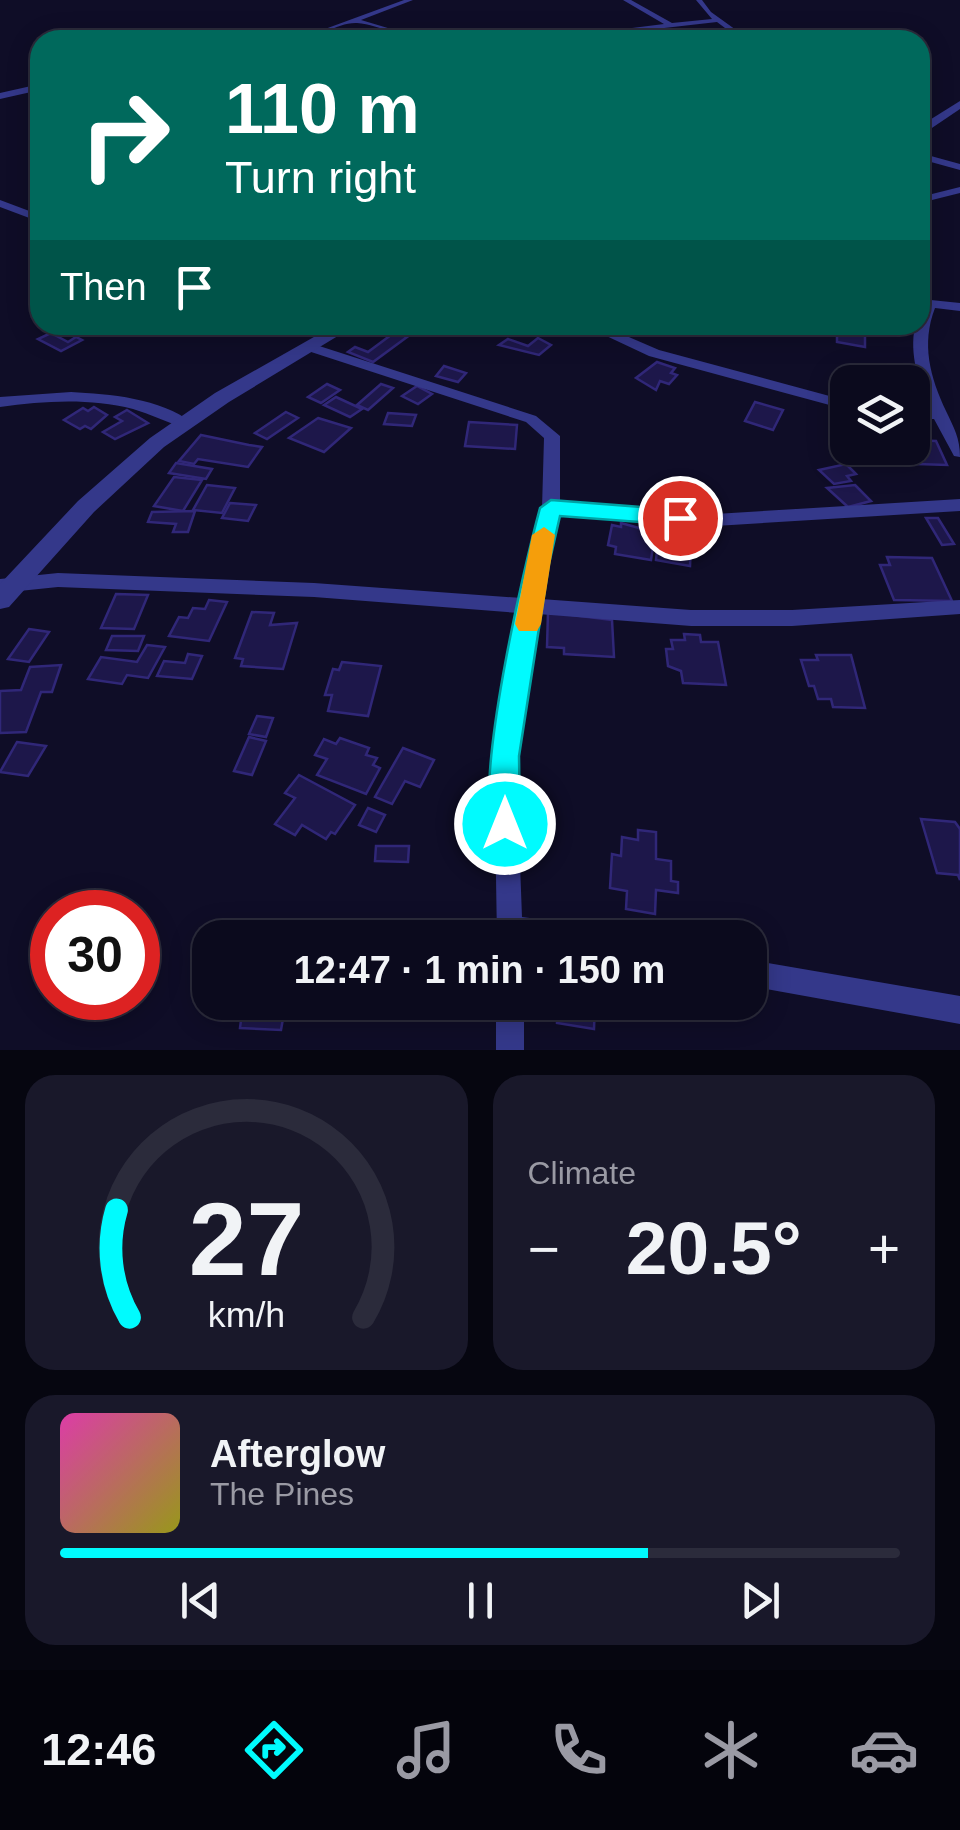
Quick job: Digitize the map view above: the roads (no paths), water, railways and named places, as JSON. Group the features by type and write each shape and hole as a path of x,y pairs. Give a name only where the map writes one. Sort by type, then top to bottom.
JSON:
{"street":[{"path":"325,30 410,0"},
{"path":"626,0 668,26"},
{"path":"700,0 733,30"},
{"path":"352,20 388,30"},
{"path":"632,30 720,20"},
{"path":"0,96 30,90"},
{"path":"930,124 960,104"},
{"path":"930,159 960,167"},
{"path":"930,198 960,190"},
{"path":"0,203 30,215"},
{"path":"930,303 960,306"},
{"path":"4,591 86,508 184,423 331,335"},
{"path":"613,335 660,355 830,401"},
{"path":"920,335 938,414 960,452"},
{"path":"310,347 460,394 544,426 552,436 551,508 537,564 505,756 509,920"},
{"path":"0,402 56,394 89,395 147,406 184,423"},
{"path":"930,414 938,414"},
{"path":"551,508 716,520 960,506"},
{"path":"4,591 58,580 532,604 691,618 792,618 960,606"},
{"path":"767,975 960,1010"},
{"path":"510,1020 510,1050"}]}
